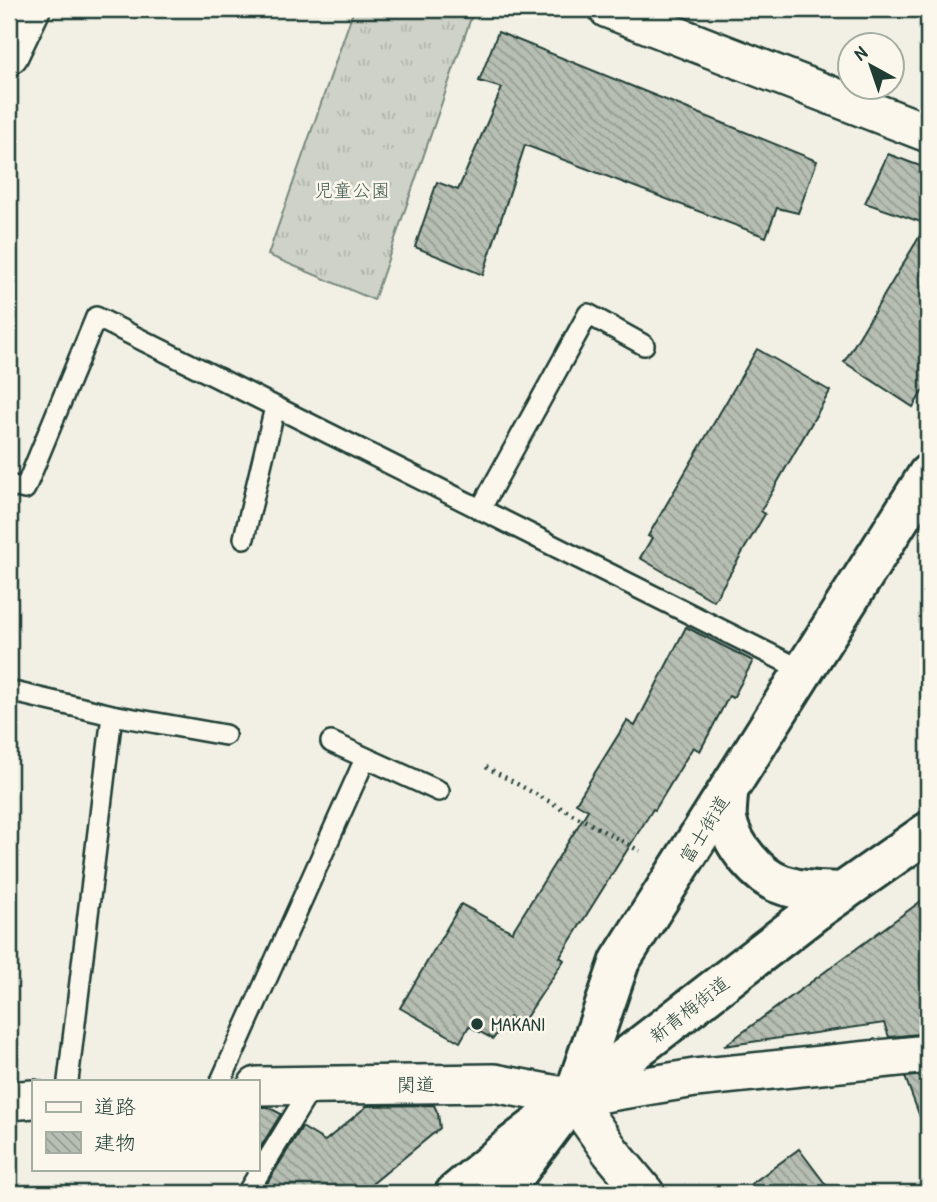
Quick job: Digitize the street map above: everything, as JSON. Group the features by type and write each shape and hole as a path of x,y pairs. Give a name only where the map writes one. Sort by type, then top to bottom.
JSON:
{"main road":[{"name":"富士街道","path":"502,1193 573,1098 620,961 928,474"},
{"path":"728,792 727,820 739,848 754,866 780,885 809,891 843,892"},
{"name":"新青梅街道","path":"455,1193 573,1098 843,892 928,832"}],"street":[{"path":"9,55 31,9"},
{"path":"608,9 928,133"},
{"path":"645,1193 611,1152 573,1098 695,1077 928,1054"},
{"name":"関道","path":"259,1086 495,1083 573,1098"},
{"path":"9,1101 32,1099"}],"lane":[{"path":"480,510 588,314 644,345"},
{"path":"9,485 25,489 96,317 804,671"},
{"path":"244,538 275,407"},
{"path":"9,691 112,715 225,735"},
{"path":"68,1080 112,715"},
{"path":"331,742 439,791"},
{"path":"221,1080 365,759"},
{"path":"247,1193 313,1085"}],"path":[{"path":"486,767 677,872"}],"green space":[{"name":"児童公園","path":"354,9 474,9 374,300 268,255"}],"building":[{"path":"498,32 817,161 798,213 777,208 766,237 525,145 483,275 415,247 437,182 458,190 502,88 479,81"},
{"path":"888,154 928,169 928,382 913,407 844,362 927,224 865,203"},
{"path":"757,349 830,391 761,511 765,514 714,601 640,558 652,538 648,536"},
{"path":"686,627 753,661 733,698 729,696 700,751 693,747 655,810 653,809 560,957 564,960 521,1025 509,1017 493,1039 469,1026 460,1042 400,1008 461,904 512,932 588,810 576,803 627,721 635,726"},
{"path":"928,896 928,1033 889,1037 884,1023 724,1046"},
{"path":"928,1075 928,1129 925,1130 905,1077"},
{"path":"434,1105 440,1128 361,1193 261,1193 302,1127 325,1141 367,1106"},
{"path":"259,1107 268,1107 281,1114 259,1150"},
{"path":"799,1149 832,1193 739,1193"}],"place":[{"name":"MAKANI","path":"477,1024"}]}
